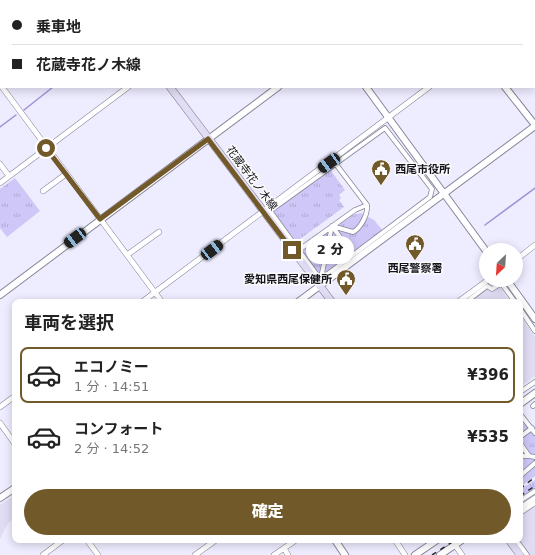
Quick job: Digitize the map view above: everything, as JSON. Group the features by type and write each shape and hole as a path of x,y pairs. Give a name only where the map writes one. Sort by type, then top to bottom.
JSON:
{"main road":[{"name":"花蔵寺花ノ木線","path":"171,88 330,299"},
{"path":"511,543 520,555"}],"street":[{"path":"2,88 159,299"},
{"path":"0,182 127,88"},
{"path":"0,295 277,88"},
{"path":"367,88 480,243"},
{"path":"146,299 428,88"},
{"path":"302,299 535,126 507,88"},
{"path":"385,128 432,189 430,197 325,276 317,275 299,250 270,211 385,128"},
{"path":"332,226 350,232 356,231 368,210 367,205 335,163"},
{"path":"0,164 9,176"},
{"path":"43,191 66,174"},
{"path":"299,250 355,210 367,205"},
{"path":"332,226 353,255"},
{"path":"322,273 332,226"},
{"path":"127,255 159,232"},
{"path":"523,254 535,245"},
{"path":"462,299 479,287"},
{"path":"470,299 486,287"},
{"path":"506,287 513,299"},
{"path":"508,287 518,299"},
{"path":"523,305 535,319"},
{"path":"523,313 535,331"},
{"path":"523,390 535,382"},
{"path":"523,402 535,392"},
{"path":"0,408 12,398"},
{"path":"523,418 535,433"},
{"path":"0,423 12,440"},
{"path":"523,435 532,428"},
{"path":"523,447 529,456"},
{"path":"523,456 535,457"},
{"path":"523,473 535,463"},
{"path":"523,499 535,491 535,488"},
{"path":"0,498 12,490"},
{"path":"523,506 535,498"},
{"path":"523,511 535,503"},
{"path":"43,555 59,543"},
{"path":"89,543 98,555"},
{"path":"196,555 212,543"},
{"path":"274,555 292,543"},
{"path":"337,543 345,555"},
{"path":"397,543 405,555"},
{"path":"415,555 433,543"},
{"path":"518,543 527,555"},
{"path":"440,555 455,544 462,555"},
{"path":"284,548 288,555"}],"shaded area":[{"path":"481,287 500,287 508,299 465,299"},
{"path":"523,319 535,337 535,376 523,385"},
{"path":"12,497 12,520 8,523 0,539 0,505"},
{"path":"535,504 535,555 529,555 520,543 523,543 523,512"}],"green space":[{"path":"329,168 345,190 339,195 341,198 339,200 344,207 296,242 273,212"},
{"path":"15,178 40,211 7,237 0,228 0,189"},
{"path":"361,213 374,220 383,231 354,252 344,240 355,256 325,277 317,277 297,250 332,223 338,231 343,220 352,215"},
{"path":"523,420 535,435 535,476 523,485"},
{"path":"535,480 535,495 523,501 523,488"}],"waterway":[{"path":"24,110 52,88"},
{"path":"0,127 16,115"},
{"path":"485,225 535,188"}],"railway":[{"path":"523,487 535,477"},
{"path":"523,494 535,486"},
{"path":"432,555 450,543"}],"place":[{"name":"西尾市役所","path":"381,186"},
{"name":"西尾警察署","path":"415,261"},
{"name":"愛知県西尾保健所","path":"346,296"}],"route":[{"path":"46,148 100,219 208,139 264,211 292,250"}]}
